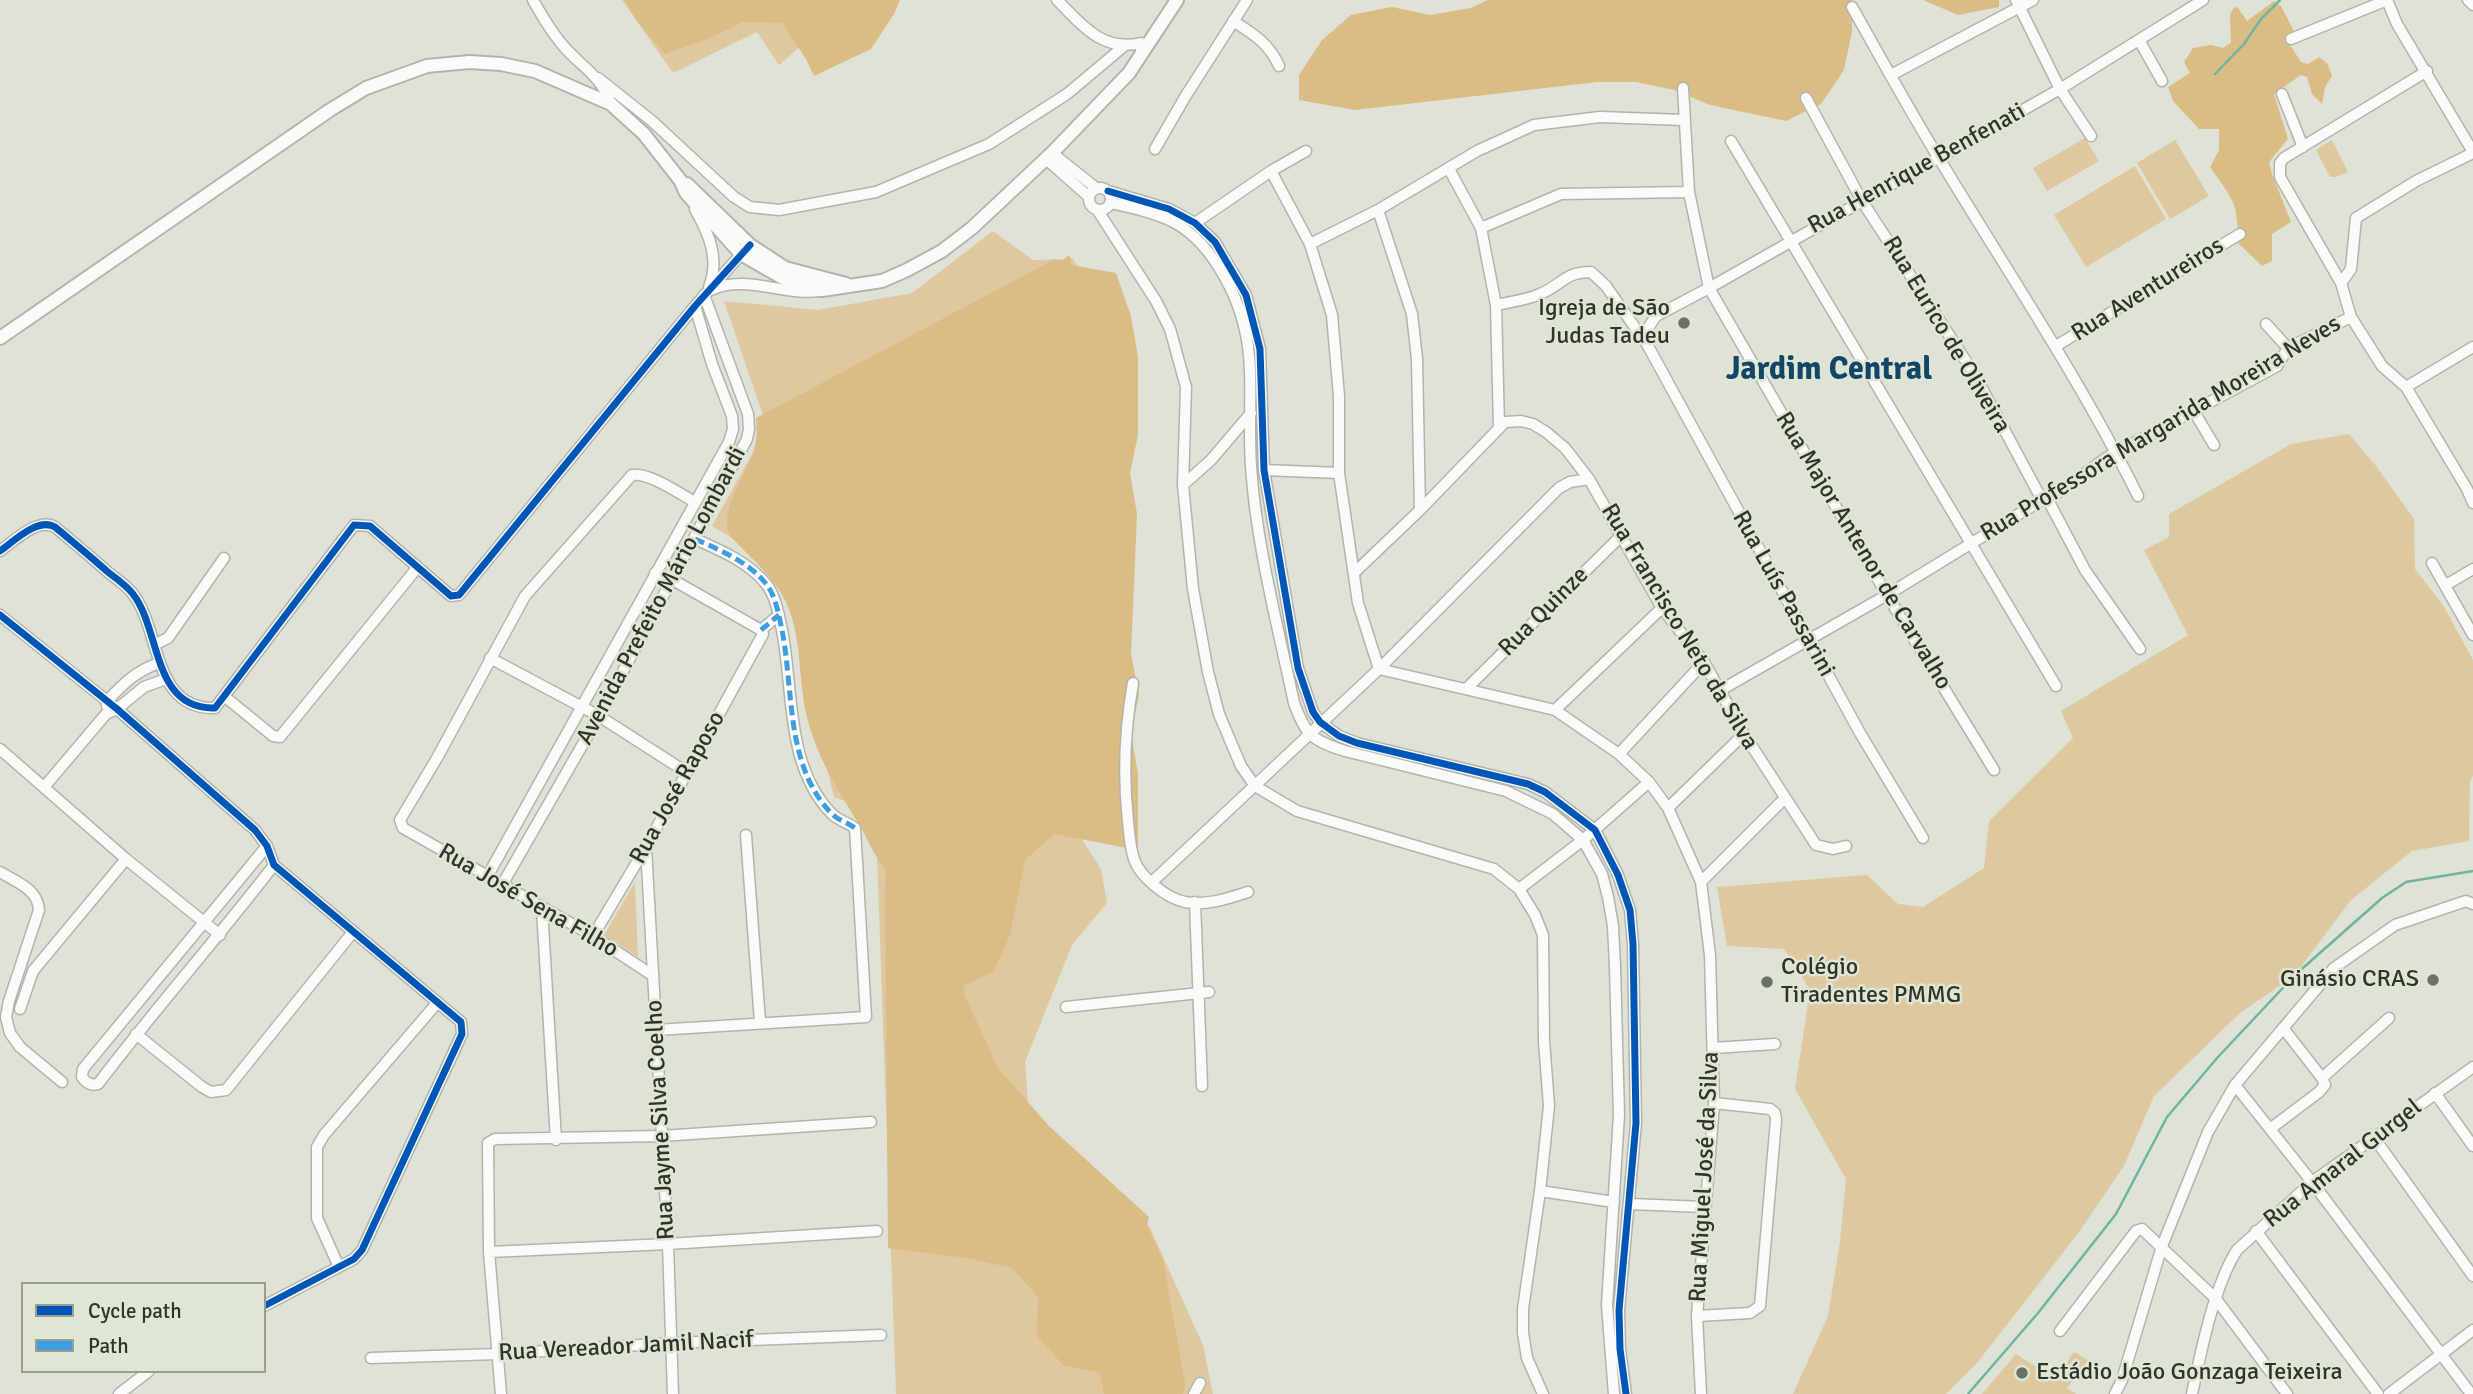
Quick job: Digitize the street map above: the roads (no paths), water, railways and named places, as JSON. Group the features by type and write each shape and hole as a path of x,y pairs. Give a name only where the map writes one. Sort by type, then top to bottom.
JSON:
{"main road":[{"path":"0,338 330,110 366,88 427,66 469,62 502,64 535,71 611,104 644,134 680,180 686,193 745,250 783,278 822,290 881,281 942,251 992,211 1129,73 1177,0"},
{"path":"680,180 691,186 745,250 785,268 853,286"}],"street":[{"path":"533,0 547,26 567,50 598,79 652,121 734,197 750,207 779,210 876,192 989,144 1067,94 1123,47 1141,43 1141,57"},
{"path":"1057,0 1087,30 1123,47"},
{"path":"1155,149 1247,0"},
{"path":"1891,75 2018,4 2033,0"},
{"name":"Rua Henrique Benfenati","path":"1648,346 1648,328 1656,316 2060,89 2203,0"},
{"path":"2291,39 2387,0 2397,24 2473,152 2416,181 2356,218 2351,269 2341,283"},
{"path":"2468,0 2473,5"},
{"path":"2018,4 2060,89 2091,136"},
{"path":"1852,6 1938,158 2056,346 2138,496"},
{"path":"1233,21 1261,39 1270,48 1279,66"},
{"path":"2139,40 2162,81"},
{"path":"2427,71 2284,158 2280,163 2280,177 2341,283 2351,317 2382,366 2406,387 2473,503"},
{"path":"598,79 611,104"},
{"name":"Rua Major Antenor de Carvalho","path":"1683,88 1689,192 1709,288 1887,595 1994,770"},
{"path":"2281,94 2303,147"},
{"name":"Rua Eurico de Oliveira","path":"1806,98 1862,201 1975,375 2085,570 2140,649"},
{"path":"1310,244 1378,210 1477,151 1534,125 1600,117 1684,121"},
{"path":"1731,141 2056,686"},
{"path":"1195,223 1271,171 1306,151"},
{"path":"1049,156 1096,188 1169,209 1195,223 1216,242 1246,295 1260,349 1264,470 1298,668 1313,712 1320,722 1339,736 1357,743 1528,784 1545,792 1595,830 1625,891 1632,933 1636,1123 1619,1310 1620,1349 1626,1394"},
{"path":"1049,156 1089,197 1091,206 1098,211 1156,301 1170,329 1186,387 1182,485 1193,589 1208,672 1219,714 1241,766 1255,786 1297,811 1323,821 1494,869 1519,889 1535,915 1543,935 1544,1041 1549,1107 1523,1321 1527,1358 1543,1394"},
{"path":"1354,573 1420,510 1499,427 1496,305 1481,228 1450,169"},
{"path":"1271,171 1310,244 1332,316 1339,396 1339,473 1358,603 1378,669"},
{"path":"1089,197 1096,188"},
{"path":"1108,191 1111,203"},
{"path":"1481,228 1561,194 1689,192"},
{"path":"686,193 705,225 713,249 714,269 706,293"},
{"path":"1098,211 1106,209 1111,203"},
{"path":"1111,203 1169,219 1193,234 1211,254 1229,284 1243,320 1250,346 1251,467 1266,568 1294,703 1308,734 1329,746 1345,751 1506,791 1553,814 1583,840 1602,874 1613,926 1619,1115 1607,1305 1614,1394"},
{"path":"1378,210 1412,314 1417,359 1420,510"},
{"name":"Rua Aventureiros","path":"2056,346 2240,234"},
{"path":"713,249 727,269 741,282"},
{"path":"0,551 37,526 50,524 55,527 132,592 143,613 166,679 180,696 200,708 215,708 354,525 370,526 451,596 459,595 695,306 745,250"},
{"name":"Rua Luís Passarini","path":"1496,305 1542,294 1558,281 1577,272 1591,272 1606,286 1648,346 1808,640 1923,838"},
{"path":"706,293 719,286 741,282 795,292 822,290"},
{"name":"Avenida Prefeito Mário Lombardi","path":"502,885 599,716 747,439 748,414 706,293"},
{"name":"Avenida Prefeito Mário Lombardi","path":"487,877 729,442 733,429 732,416 695,306"},
{"name":"Rua Professora Margarida Moreira Neves","path":"1719,691 1887,595 2045,500 2116,453 2277,366 2288,348 2351,317"},
{"path":"2266,324 2288,348"},
{"path":"2406,387 2473,347"},
{"path":"2193,410 2214,445"},
{"path":"1182,485 1210,460 1251,413"},
{"path":"732,416 748,414"},
{"name":"Rua Francisco Neto da Silva","path":"1499,427 1505,422 1513,421 1533,424 1565,448 1589,479 1662,608 1704,662 1744,734 1816,845 1833,849 1846,846"},
{"path":"1264,470 1339,473"},
{"path":"686,772 599,716 490,658 525,596 632,475 639,474 695,502"},
{"path":"1152,882 1378,669 1559,488 1570,482 1589,479"},
{"name":"Rua Quinze","path":"1466,688 1622,535"},
{"path":"656,1030 866,1017 855,828 831,813 804,769 795,736 779,615 767,585 747,567 695,539"},
{"path":"154,645 168,638 224,558"},
{"path":"2432,563 2473,635"},
{"path":"224,696 273,736 280,737 417,568"},
{"path":"2446,585 2473,569"},
{"path":"655,573 673,580 762,634 779,615"},
{"path":"1555,710 1662,608"},
{"path":"0,615 117,709 255,830 267,846 274,865 461,1022 463,1034 362,1251 354,1259 266,1305"},
{"name":"Rua José Raposo","path":"593,936 646,847 762,634"},
{"name":"Rua José Sena Filho","path":"490,658 437,758 400,820 403,828 593,936 652,975"},
{"path":"1619,754 1704,662"},
{"path":"106,714 107,701 126,681 140,670 159,663"},
{"name":"Rua Miguel José da Silva","path":"1378,669 1555,710 1619,754 1649,782 1668,808 1701,882 1710,955 1714,1103 1697,1316 1701,1394"},
{"path":"45,786 106,714 117,709 144,687 166,679"},
{"path":"1133,682 1125,747 1126,801 1133,858 1141,873 1170,896 1185,902 1224,900 1248,892"},
{"path":"1668,808 1744,734"},
{"path":"0,749 220,935"},
{"path":"1519,889 1583,840 1649,782"},
{"path":"1701,882 1785,798"},
{"path":"746,835 760,1022"},
{"path":"267,846 83,1069 82,1077 85,1081 98,1084 274,865"},
{"name":"Rua Jayme Silva Coelho","path":"646,847 668,1244 673,1394"},
{"path":"20,1009 33,971 127,859"},
{"path":"0,872 34,894 39,910 9,1001 6,1017 10,1032 20,1047 62,1082"},
{"path":"1195,902 1204,993 1202,1086"},
{"path":"2115,1394 2122,1380 2162,1246 2208,1132 2235,1085 2333,968 2395,925 2469,903"},
{"path":"542,909 556,1140"},
{"path":"136,1034 202,1087 211,1092 226,1090 354,932"},
{"path":"1066,1007 1204,993"},
{"path":"339,1267 317,1218 317,1147 320,1140 437,1003"},
{"path":"2322,1078 2389,1018"},
{"path":"2270,1129 2325,1085 2283,1028"},
{"path":"1713,1048 1774,1044"},
{"name":"Rua Amaral Gurgel","path":"2195,1392 2216,1299 2231,1260 2241,1245 2312,1182 2473,1067"},
{"path":"2235,1085 2472,1394"},
{"path":"2435,1093 2473,1146"},
{"path":"1697,1316 1750,1313 1760,1306 1776,1120 1775,1113 1770,1109 1714,1103"},
{"path":"501,1394 489,1252 488,1143 495,1139 556,1140 661,1136 872,1122"},
{"path":"2375,1139 2473,1276"},
{"path":"1540,1191 1614,1202"},
{"path":"1630,1204 1704,1207"},
{"path":"2060,1331 2136,1231 2142,1229 2216,1299 2287,1394"},
{"path":"489,1252 668,1244 877,1230"},
{"path":"2256,1231 2378,1394"},
{"path":"2389,1394 2473,1329"},
{"name":"Rua Vereador Jamil Nacif","path":"371,1358 881,1335"},
{"path":"118,1394 146,1373"},
{"path":"1194,1394 1200,1383"}],"waterway":[{"path":"2215,74 2280,0"},
{"path":"1968,1394 2038,1313 2116,1214 2167,1117 2218,1057 2295,975 2382,898 2406,882 2473,871"}],"place":[{"name":"Igreja de São Judas Tadeu","path":"1684,323"},
{"name":"Ginásio CRAS","path":"2433,980"},
{"name":"Colégio Tiradentes PMMG","path":"1767,982"},
{"name":"Estádio João Gonzaga Teixeira","path":"2022,1373"}],"district":[{"name":"Jardim Central","path":"1829,371"}]}
